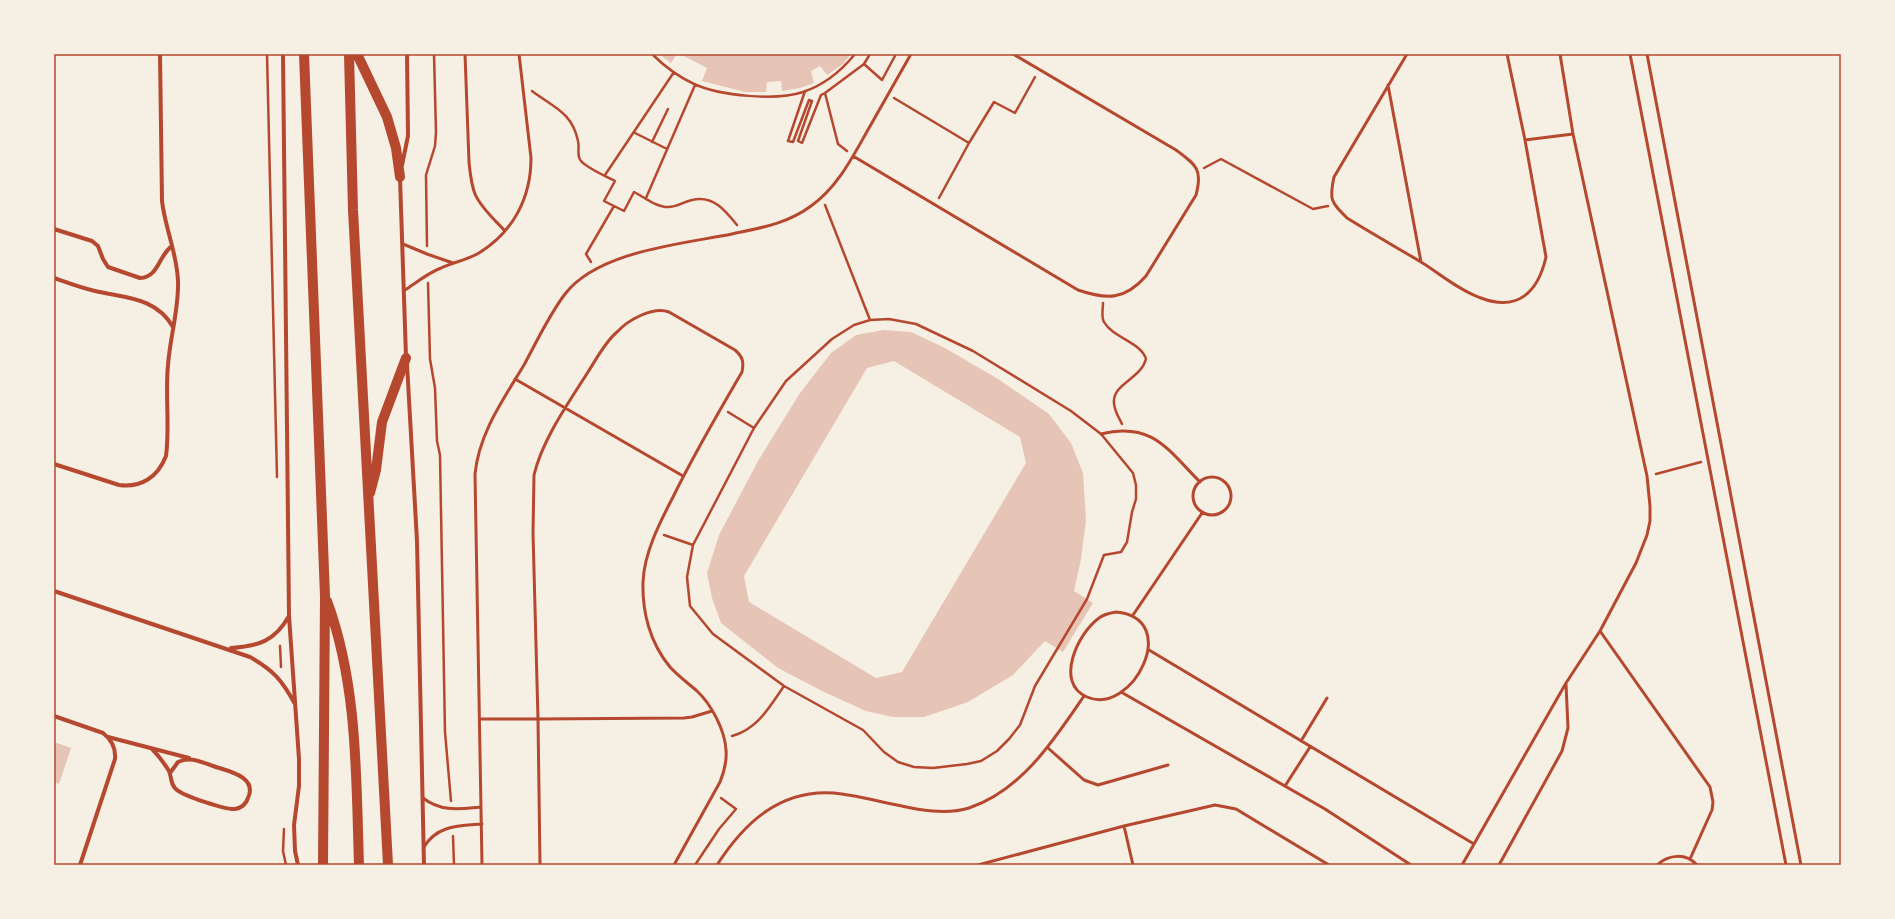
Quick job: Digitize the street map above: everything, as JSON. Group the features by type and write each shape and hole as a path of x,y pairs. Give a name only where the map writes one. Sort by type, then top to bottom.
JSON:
{"main road":[{"path":"304,54 324,596 323,865"},
{"path":"349,54 353,210 388,865"},
{"path":"357,54 393,134 400,177"},
{"path":"368,498 376,470 384,414 406,358"},
{"path":"324,596 335,623 343,658 352,712 359,865"}],"street":[{"path":"54,464 119,485 127,486 144,482 158,472 165,460 168,448 168,366 178,296 178,280 172,246 164,219 162,201 160,54"},
{"path":"283,54 289,616 300,772 294,831 295,851 298,865"},
{"path":"407,54 408,136 400,177 405,290 406,358 417,541 424,865"},
{"path":"54,229 92,241 98,246 102,259 108,267 140,278 145,278 154,273 163,254 172,246"},
{"path":"54,278 94,290 129,297 148,303 163,313 173,328"},
{"path":"54,591 250,657 275,673 287,689 296,706"},
{"path":"229,649 250,647 268,640 280,629 289,616"},
{"path":"54,716 98,731 108,737 152,749 168,751 241,776 245,779 250,789 250,795 240,808 229,809 178,791 171,784 170,773 162,760 152,749"},
{"path":"80,865 115,760 114,747 108,737"},
{"path":"170,773 178,762 191,759"}],"lane":[{"path":"466,54 468,162 471,178 475,193 481,204 505,231"},
{"path":"405,290 428,274 477,254 490,245 505,231 522,206 528,191 531,174 520,54"},
{"path":"482,865 475,474 477,458 487,428 566,293 575,284 595,270 620,258 774,225 800,214 822,197 836,183 911,54"},
{"path":"853,156 1078,290 1103,297 1115,296 1128,292 1137,286 1146,276 1196,195 1200,181 1198,170 1193,163 1176,150 1012,54"},
{"path":"1406,54 1334,177 1330,193 1334,205 1347,218 1480,298 1503,302 1523,298 1534,287 1542,274 1546,257 1525,140 1507,54"},
{"path":"1462,865 1566,683 1600,631 1636,563 1647,535 1650,506 1647,476 1573,134 1560,54"},
{"path":"1630,54 1707,461 1786,865"},
{"path":"1647,54 1801,865"},
{"path":"1388,85 1421,262"},
{"path":"1525,140 1573,134"},
{"path":"403,244 453,263"},
{"path":"540,865 533,533 534,475 542,452 567,407 600,353 616,332 635,319 661,309 676,315 735,350 742,356 744,361 742,372 720,408 683,476 656,532 643,580 643,601 646,621 653,640 669,666 698,691 712,711 724,738 726,750 725,763 720,782 674,865"},
{"path":"515,379 567,407 683,476"},
{"path":"1101,434 1124,430 1142,432 1157,440 1200,482"},
{"path":"1207,478 1215,478 1223,481 1228,487 1231,495 1227,507 1218,514 1210,515 1202,513 1193,502 1195,487 1207,478"},
{"path":"1133,615 1202,513"},
{"path":"1116,612 1133,615 1141,622 1147,630 1149,650 1138,674 1121,692 1113,698 1103,701 1093,700 1084,696 1076,689 1070,670 1080,641 1092,624 1107,613 1116,612"},
{"path":"1600,631 1710,788 1713,802 1712,810 1690,859"},
{"path":"1149,650 1474,844"},
{"path":"1499,865 1562,751 1568,728 1566,683"},
{"path":"1121,692 1364,833 1411,865"},
{"path":"717,865 730,845 757,817 772,806 790,798 814,794 834,793 917,810 942,811 968,808 993,796 1009,786 1025,772 1048,748 1084,696"},
{"path":"1301,741 1327,698"},
{"path":"480,719 684,718 712,711"},
{"path":"1285,786 1310,747"},
{"path":"1048,748 1084,780 1098,785 1168,765"},
{"path":"423,798 436,806 452,810 481,807"},
{"path":"978,865 1205,806 1226,806 1236,809 1328,865"},
{"path":"424,849 432,836 438,832 452,827 482,824"},
{"path":"1124,826 1133,865"},
{"path":"1657,865 1673,856 1690,859 1697,865"}],"path":[{"path":"427,254 426,175 434,146 436,132 434,54"},
{"path":"652,54 674,72 695,85 747,96 766,97 797,94 806,91 844,67 855,54"},
{"path":"806,91 788,141 793,142 809,100 812,101 798,141 802,143 821,95 864,64 870,54"},
{"path":"864,64 882,80 896,54"},
{"path":"935,205 969,143 994,102 1015,113 1040,70"},
{"path":"605,175 674,72"},
{"path":"523,85 566,114 579,142 578,156 582,163 616,182 604,201 624,211 634,192 661,206 669,207 679,206 691,200 708,199 716,202 726,211 743,232"},
{"path":"646,198 695,85"},
{"path":"825,93 838,144 853,156"},
{"path":"888,95 969,143"},
{"path":"652,142 668,110"},
{"path":"635,132 667,149"},
{"path":"1198,170 1221,159 1313,209 1334,205"},
{"path":"822,197 870,320"},
{"path":"595,270 586,254 614,206"},
{"path":"428,274 430,359 435,388 437,441 440,455 446,740 452,810"},
{"path":"1103,297 1103,321 1107,326 1140,350 1145,355 1146,360 1139,373 1120,388 1115,397 1115,407 1124,430"},
{"path":"889,319 916,324 973,351 1070,411 1101,434 1133,473 1136,499 1132,512 1127,542 1121,552 1104,555 1087,599 1035,686 1020,725 997,752 981,761 933,768 914,768 898,762 884,752 864,730 784,686 713,634 690,606 687,577 693,545 754,428 786,381 832,339 854,325 870,320 889,319"},
{"path":"720,408 754,428"},
{"path":"1647,476 1707,461"},
{"path":"656,532 693,545"},
{"path":"724,738 743,733 754,725 784,686"},
{"path":"695,865 719,829 736,809 715,793"},
{"path":"452,827 454,865"}],"building":[{"path":"659,54 677,54 671,63"},
{"path":"680,54 851,54 843,64 827,75 820,66 811,71 814,83 800,88 782,91 781,81 767,82 766,92 745,92 702,81 707,68"},
{"path":"884,330 911,332 945,348 998,379 1049,414 1071,443 1083,473 1086,520 1081,559 1074,591 1093,603 1063,652 1045,641 1013,675 968,702 924,717 893,717 866,711 824,692 778,668 721,623 712,598 707,573 719,535 758,461 800,393 831,353 856,335","holes":["894,361 1020,437 1026,463 902,672 876,678 749,602 744,576 867,368"]},
{"path":"54,742 71,748 59,784 54,782"}]}
